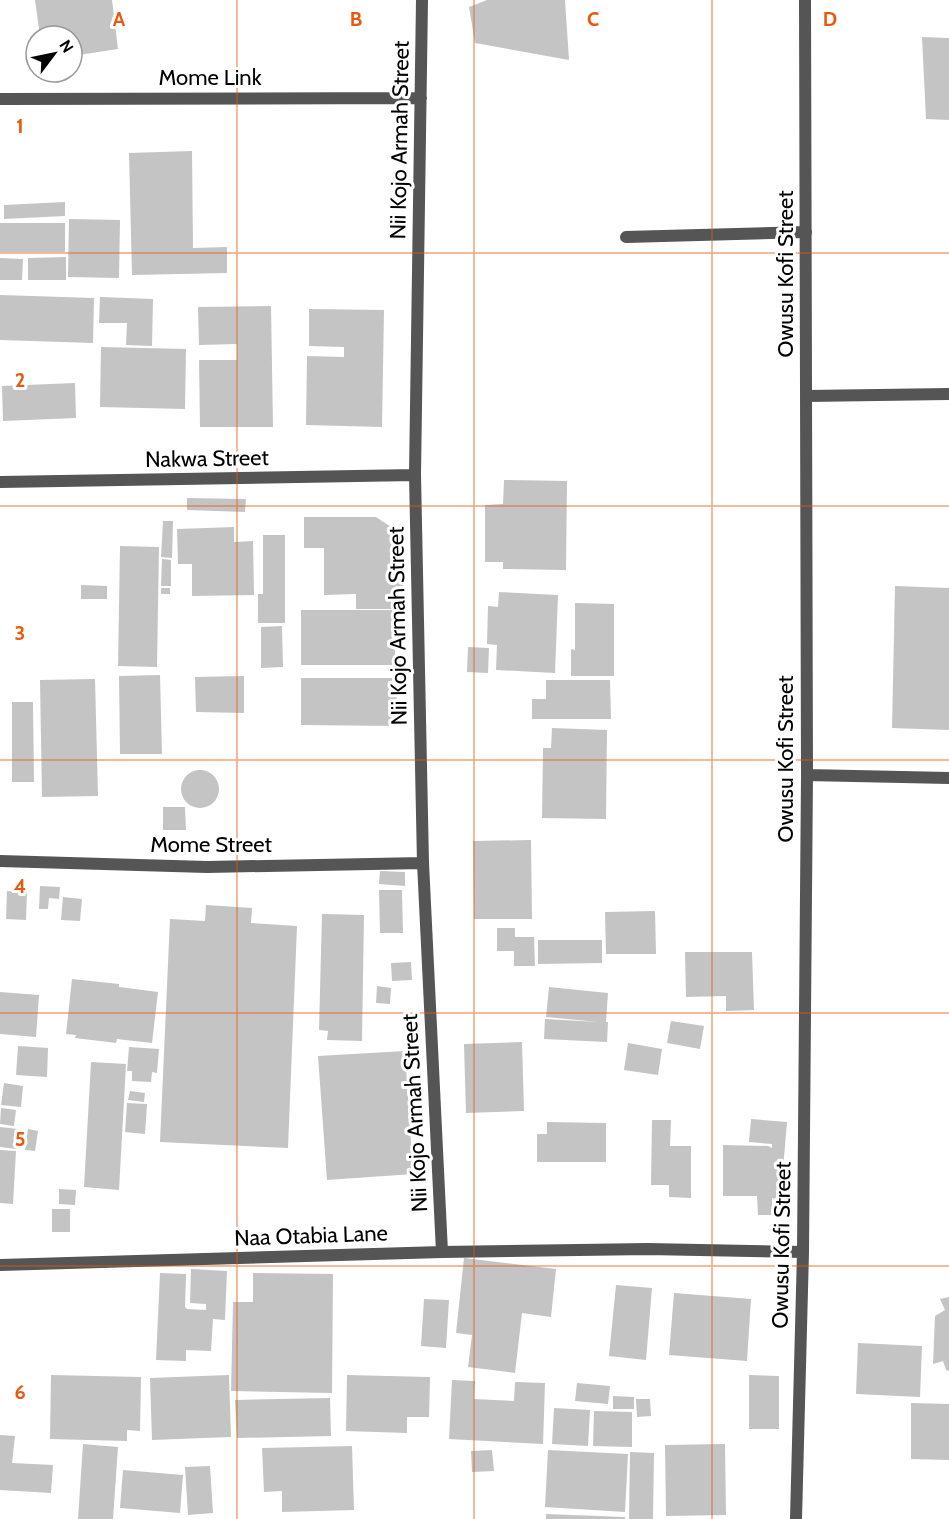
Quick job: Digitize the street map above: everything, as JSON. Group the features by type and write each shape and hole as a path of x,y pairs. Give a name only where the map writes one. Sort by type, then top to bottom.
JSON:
{"street":[{"name":"Nii Kojo Armah Street","path":"422,0 415,475 423,862 442,1252"},
{"name":"Owusu Kofi Street","path":"796,1519 803,1252 807,775 805,0"},
{"name":"Mome Link","path":"0,99 421,98"},
{"path":"626,237 806,232"},
{"path":"807,396 949,394"},
{"name":"Nakwa Street","path":"0,482 415,475"},
{"path":"807,775 949,778"},
{"name":"Mome Street","path":"0,861 207,867 423,862"},
{"name":"Naa Otabia Lane","path":"0,1265 442,1252 648,1249 803,1252"}],"building":[{"path":"35,0 112,0 118,49 84,54 84,24 38,24"},
{"path":"487,0 565,0 569,60 475,43 469,7"},
{"path":"922,37 949,38 949,120 926,119"},
{"path":"192,151 193,248 227,247 227,273 132,275 129,153"},
{"path":"65,202 65,216 4,219 4,205"},
{"path":"69,219 120,220 119,278 68,277"},
{"path":"0,223 65,223 65,252 0,252"},
{"path":"66,257 66,280 28,280 28,258"},
{"path":"0,258 23,259 22,280 0,280"},
{"path":"0,295 94,298 93,343 0,340"},
{"path":"100,297 153,299 152,346 126,345 127,323 99,323"},
{"path":"271,306 273,427 200,427 199,360 237,360 237,344 199,345 198,307"},
{"path":"309,309 384,310 382,427 306,425 307,356 344,357 344,347 309,346"},
{"path":"101,347 186,349 185,409 100,407"},
{"path":"75,383 76,418 3,421 2,386"},
{"path":"504,480 567,481 566,570 503,569 503,562 485,562 485,505 503,504"},
{"path":"187,498 246,499 245,512 187,510"},
{"path":"304,517 376,517 403,535 403,609 356,609 356,594 324,595 324,548 304,548"},
{"path":"163,521 173,521 172,558 161,557"},
{"path":"234,527 234,542 253,541 254,595 192,596 192,564 178,564 177,529"},
{"path":"263,535 285,535 285,623 258,623 258,594 263,594"},
{"path":"120,546 159,547 157,667 118,666"},
{"path":"162,559 171,560 171,586 161,586"},
{"path":"81,585 107,586 107,599 81,599"},
{"path":"895,586 949,588 949,730 892,728"},
{"path":"161,588 170,588 170,594 161,594"},
{"path":"499,592 558,595 555,673 496,670 497,645 487,644 488,606 498,607"},
{"path":"575,603 614,604 614,676 571,676 571,649 575,650"},
{"path":"301,610 395,610 395,665 301,665"},
{"path":"282,626 283,667 261,668 261,627"},
{"path":"468,647 489,648 488,673 467,672"},
{"path":"160,675 162,754 120,754 119,676"},
{"path":"244,676 244,713 196,712 195,677"},
{"path":"301,678 397,678 396,726 301,725"},
{"path":"95,679 98,796 42,797 40,680"},
{"path":"546,680 610,680 611,719 532,719 532,699 546,699"},
{"path":"12,702 33,702 34,782 12,782"},
{"path":"552,728 607,730 606,819 542,818 543,748 551,748"},
{"path":"200,770 213,776 219,789 213,802 200,808 187,802 181,789 187,776"},
{"path":"163,807 185,807 186,830 163,830"},
{"path":"531,840 532,919 474,919 473,841"},
{"path":"380,871 405,872 405,886 379,884"},
{"path":"40,886 60,887 59,899 49,898 48,909 39,909"},
{"path":"379,890 402,890 403,933 380,933"},
{"path":"7,891 27,892 26,920 6,919"},
{"path":"63,897 82,899 80,921 61,920"},
{"path":"206,905 252,908 251,923 297,926 288,1148 160,1142 170,919 205,921"},
{"path":"655,911 656,954 606,954 605,912"},
{"path":"322,914 364,915 362,1041 327,1040 328,1031 319,1030"},
{"path":"497,928 515,928 515,937 534,937 535,966 514,966 514,951 497,951"},
{"path":"538,940 602,940 602,963 538,964"},
{"path":"685,952 752,952 754,1010 726,1011 726,996 686,997"},
{"path":"411,962 412,980 392,981 391,963"},
{"path":"72,979 119,984 119,987 158,992 152,1043 117,1039 116,1043 75,1038 76,1035 66,1034"},
{"path":"377,986 391,988 390,1004 376,1003"},
{"path":"549,987 608,993 607,1042 544,1039 545,1019 598,1022 546,1017"},
{"path":"0,992 39,995 36,1037 0,1034"},
{"path":"671,1021 704,1026 700,1049 667,1043"},
{"path":"522,1042 524,1111 466,1113 464,1044"},
{"path":"628,1043 662,1049 658,1075 624,1070"},
{"path":"18,1046 48,1048 47,1077 16,1075"},
{"path":"129,1047 159,1049 157,1073 152,1072 151,1082 132,1081 132,1071 127,1071"},
{"path":"405,1051 413,1174 327,1180 318,1056"},
{"path":"91,1062 126,1064 119,1190 84,1187"},
{"path":"4,1083 23,1086 21,1107 1,1105"},
{"path":"130,1091 145,1093 144,1102 128,1100"},
{"path":"127,1103 147,1104 145,1134 125,1132"},
{"path":"1,1108 16,1110 14,1126 0,1124"},
{"path":"751,1119 787,1122 783,1169 780,1168 783,1203 772,1198 772,1215 758,1215 757,1196 723,1196 723,1145 772,1148 772,1144 749,1142"},
{"path":"652,1120 671,1120 670,1146 691,1146 691,1198 669,1197 669,1185 651,1185"},
{"path":"547,1122 606,1123 606,1162 537,1162 537,1134 547,1134"},
{"path":"0,1127 18,1129 16,1149 0,1147"},
{"path":"28,1129 38,1131 35,1151 25,1150"},
{"path":"0,1150 16,1151 13,1204 0,1203"},
{"path":"59,1189 76,1190 75,1205 59,1204"},
{"path":"52,1209 70,1209 70,1232 52,1232"},
{"path":"464,1258 556,1269 551,1317 522,1313 515,1373 468,1367 472,1335 456,1333"},
{"path":"191,1269 227,1271 225,1320 213,1319 211,1351 186,1350 186,1361 156,1360 160,1273 186,1274 185,1307 206,1310 206,1304 190,1303"},
{"path":"253,1273 333,1274 332,1393 231,1391 233,1302 253,1302"},
{"path":"616,1285 652,1288 646,1360 609,1356"},
{"path":"674,1293 751,1299 747,1361 669,1355"},
{"path":"949,1297 949,1371 946,1370 943,1361 933,1364 935,1316 945,1310 940,1299"},
{"path":"424,1299 449,1300 446,1348 421,1346"},
{"path":"858,1343 922,1346 920,1397 856,1394"},
{"path":"51,1375 141,1377 140,1431 127,1430 127,1441 50,1439"},
{"path":"229,1375 231,1437 152,1440 150,1378"},
{"path":"347,1375 430,1377 429,1417 407,1417 407,1433 346,1431"},
{"path":"749,1375 779,1376 779,1429 749,1429"},
{"path":"452,1380 475,1381 474,1399 514,1401 515,1382 545,1383 543,1444 449,1439"},
{"path":"577,1383 610,1386 608,1404 575,1401"},
{"path":"613,1396 634,1397 634,1409 613,1409"},
{"path":"330,1398 331,1436 237,1438 235,1400"},
{"path":"636,1399 650,1399 651,1416 637,1417"},
{"path":"911,1403 949,1404 949,1460 911,1459"},
{"path":"554,1408 590,1410 588,1446 552,1444"},
{"path":"594,1411 632,1412 632,1447 593,1446"},
{"path":"0,1435 15,1436 12,1463 53,1465 51,1493 0,1490"},
{"path":"83,1444 118,1447 113,1519 78,1519"},
{"path":"725,1444 726,1515 666,1516 665,1445"},
{"path":"352,1446 354,1510 282,1512 282,1491 264,1492 262,1448"},
{"path":"492,1450 494,1471 472,1472 471,1451"},
{"path":"548,1450 628,1454 625,1512 545,1507"},
{"path":"630,1452 654,1453 653,1519 629,1519"},
{"path":"210,1466 213,1513 188,1515 185,1467"},
{"path":"123,1470 183,1475 180,1513 120,1508"},
{"path":"546,1514 625,1517 625,1519 546,1519"}]}
